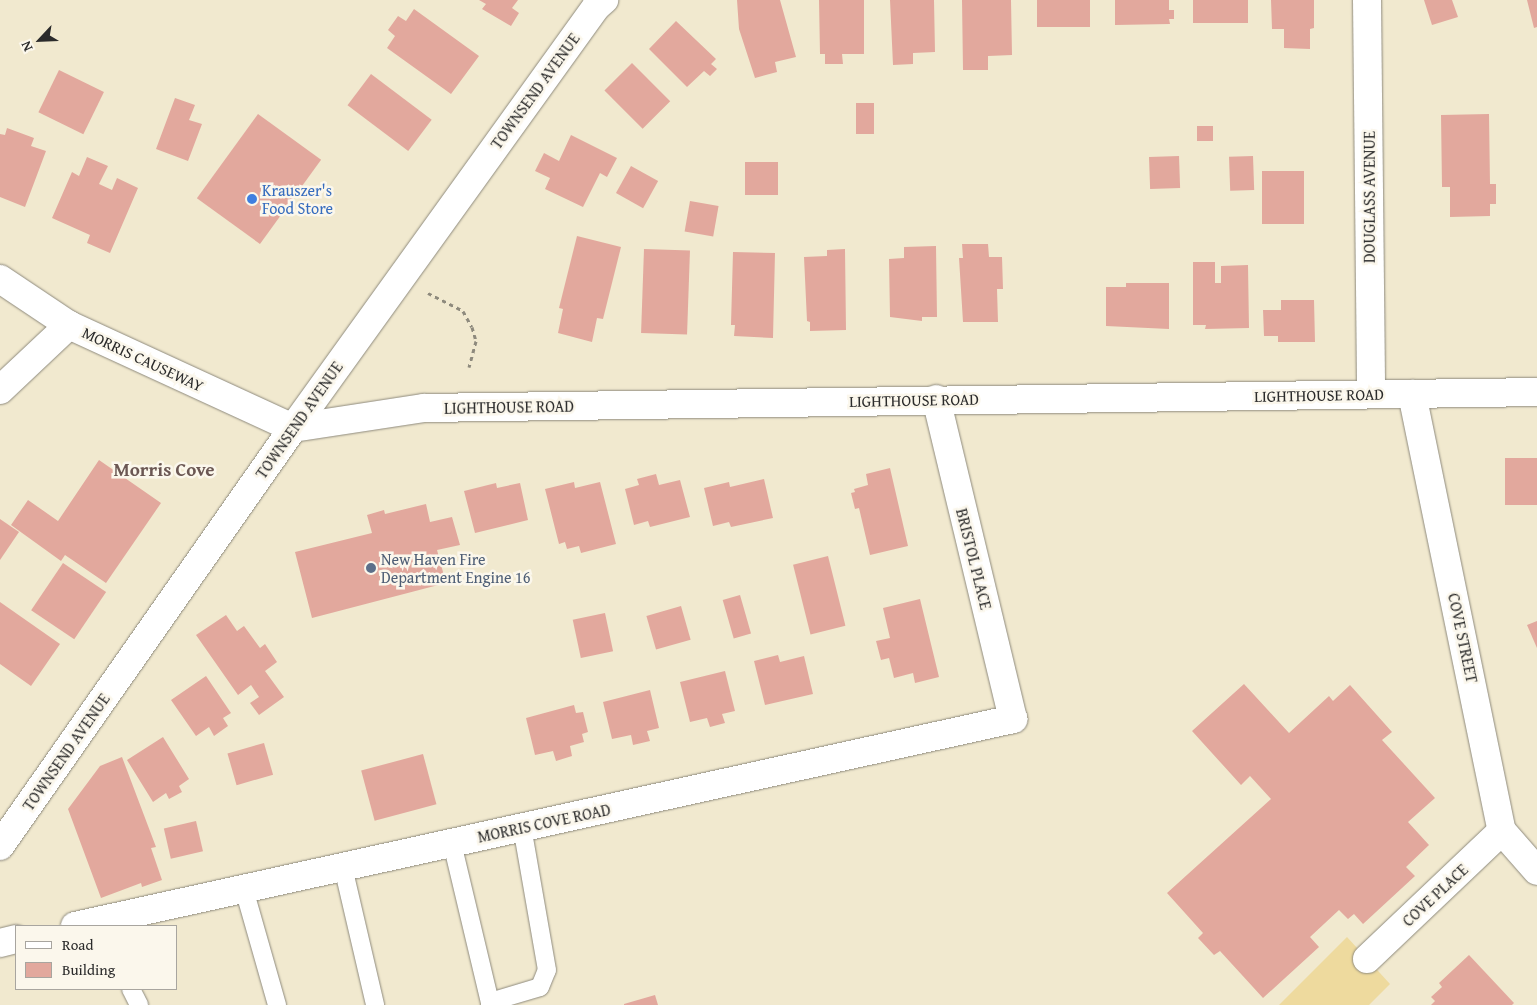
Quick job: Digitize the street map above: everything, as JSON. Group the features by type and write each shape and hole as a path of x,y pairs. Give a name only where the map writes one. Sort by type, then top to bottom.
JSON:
{"street":[{"name":"TOWNSEND AVENUE","path":"0,846 293,428 596,7 604,0"},
{"name":"DOUGLASS AVENUE","path":"1367,0 1370,394"},
{"name":"MORRIS CAUSEWAY","path":"0,280 69,324 293,428"},
{"path":"0,390 69,324"},
{"name":"LIGHTHOUSE ROAD","path":"293,428 424,408 936,399 1537,392"},
{"name":"COVE STREET","path":"1412,394 1502,831 1537,871"},
{"name":"BRISTOL PLACE","path":"936,399 1013,719"},
{"name":"MORRIS COVE ROAD","path":"85,925 104,923 244,889 1013,719"},
{"name":"COVE PLACE","path":"1367,959 1502,831"},
{"path":"0,943 15,939"}],"lane":[{"path":"452,843 490,1004 540,987 547,970 522,828"},
{"path":"343,867 376,1005"},
{"path":"244,889 277,1005"},
{"path":"132,990 139,1005"}],"path":[{"path":"422,291 463,311 476,341 469,367"}],"sand":[{"path":"1347,937 1390,984 1369,1005 1279,1005"}],"building":[{"path":"479,0 518,0 512,8 519,13 511,26 482,9 486,4"},
{"path":"737,0 780,0 796,57 775,62 777,72 755,78 739,29"},
{"path":"819,0 864,0 864,54 842,54 843,64 825,64 825,54 820,54"},
{"path":"890,0 934,0 935,52 913,53 913,64 893,65"},
{"path":"962,0 1011,0 1012,55 988,56 988,70 963,70"},
{"path":"1037,0 1090,0 1090,27 1037,27"},
{"path":"1115,0 1169,0 1169,10 1174,10 1174,19 1169,19 1170,24 1115,25"},
{"path":"1193,0 1248,0 1248,23 1193,23"},
{"path":"1271,0 1314,0 1314,28 1310,29 1310,49 1284,48 1284,29 1272,29"},
{"path":"1424,0 1452,0 1458,17 1432,25"},
{"path":"1527,0 1537,0 1537,27 1534,28"},
{"path":"414,9 479,56 451,94 387,48 395,36 388,30 398,16 406,21"},
{"path":"676,21 716,59 711,64 717,69 710,76 704,71 687,87 649,49"},
{"path":"632,63 670,101 643,129 604,91"},
{"path":"59,70 104,92 83,134 38,112"},
{"path":"371,74 432,120 408,151 348,105"},
{"path":"175,98 195,105 189,120 202,124 188,161 156,149"},
{"path":"856,103 874,103 874,134 856,134"},
{"path":"258,114 321,160 260,244 197,198"},
{"path":"1489,114 1490,184 1496,184 1496,204 1490,204 1490,216 1450,217 1450,187 1442,187 1441,115"},
{"path":"1197,126 1213,126 1213,141 1197,141"},
{"path":"7,128 34,138 31,146 46,151 25,207 0,197 0,134 5,135"},
{"path":"571,135 617,158 607,177 600,173 583,207 545,189 550,178 535,171 544,153 559,161"},
{"path":"1179,156 1180,188 1150,189 1149,157"},
{"path":"1253,156 1254,190 1230,191 1229,157"},
{"path":"87,157 108,166 99,184 112,190 117,178 138,188 110,253 87,243 90,235 52,218 72,172 79,176"},
{"path":"745,162 778,162 778,195 745,195"},
{"path":"631,166 658,181 643,208 616,193"},
{"path":"1262,171 1304,171 1304,224 1262,224"},
{"path":"690,201 719,206 713,237 685,232"},
{"path":"577,236 621,247 603,319 597,318 592,342 558,333 563,309 559,308"},
{"path":"962,244 988,244 989,257 1002,257 1003,289 997,289 998,322 963,322 959,258 963,258"},
{"path":"936,246 937,317 922,317 922,321 890,317 889,259 904,258 904,247"},
{"path":"644,249 690,251 687,335 641,333"},
{"path":"845,249 846,330 810,331 810,322 807,321 804,257 827,256 827,250"},
{"path":"733,252 775,253 773,338 734,336 735,325 731,325"},
{"path":"1193,262 1215,262 1215,283 1221,283 1221,266 1248,265 1249,328 1205,329 1206,325 1193,325"},
{"path":"1126,283 1169,283 1169,329 1106,326 1106,287 1126,287"},
{"path":"1281,300 1314,300 1315,342 1278,342 1278,336 1264,336 1263,310 1281,310"},
{"path":"1505,458 1537,458 1537,505 1505,505"},
{"path":"99,460 161,503 106,583 65,555 61,561 11,525 28,500 58,521"},
{"path":"890,468 908,546 870,555 859,508 855,509 851,493 855,492 854,489 868,485 866,474"},
{"path":"656,474 659,485 680,480 690,517 650,527 648,521 634,525 625,489 639,485 637,479"},
{"path":"764,479 773,518 731,527 729,522 713,526 704,488 729,482 730,487"},
{"path":"574,482 575,488 600,482 616,544 581,553 579,546 567,549 565,542 559,544 545,489"},
{"path":"496,483 497,488 520,483 528,520 475,533 464,491"},
{"name":"New Haven Fire Department Engine 16","path":"426,504 430,522 452,517 460,545 437,550 446,583 312,618 295,552 372,533 367,515 384,510 385,514"},
{"path":"0,519 19,532 0,560"},
{"path":"828,556 845,626 810,635 793,565"},
{"path":"63,563 106,592 74,639 31,610"},
{"path":"740,595 751,633 734,638 723,600"},
{"path":"920,599 939,677 915,683 913,673 894,678 889,658 881,660 876,641 890,638 883,608"},
{"path":"0,602 60,644 31,686 0,664"},
{"path":"681,606 691,640 656,650 646,616"},
{"path":"605,613 613,651 581,658 573,620"},
{"path":"226,615 237,631 244,626 260,648 265,644 277,662 265,671 284,697 259,715 250,703 259,697 251,685 238,695 196,635"},
{"path":"1537,621 1537,648 1527,625"},
{"path":"778,655 780,662 804,656 813,694 765,705 754,661"},
{"path":"725,671 735,711 722,714 725,723 710,727 707,718 690,722 680,682"},
{"path":"206,676 231,713 223,718 228,726 214,736 209,727 196,736 171,700"},
{"path":"1244,684 1289,733 1329,696 1333,701 1350,685 1392,732 1382,740 1435,798 1408,822 1429,845 1406,867 1415,876 1363,924 1354,914 1348,919 1339,910 1310,937 1319,947 1263,998 1220,951 1214,955 1198,938 1203,933 1167,893 1271,799 1250,776 1241,785 1192,731"},
{"path":"650,690 659,728 647,731 650,741 633,745 631,735 612,739 603,702"},
{"path":"574,705 576,713 583,712 588,732 582,734 584,742 570,746 572,756 556,761 553,751 535,755 526,718"},
{"path":"163,737 189,779 179,786 182,792 169,799 166,793 153,802 127,760"},
{"path":"264,743 273,775 237,785 227,753"},
{"path":"423,754 436,804 375,821 361,771"},
{"path":"122,757 156,847 151,848 162,880 142,887 141,883 101,898 68,809 100,766"},
{"path":"196,821 203,851 171,859 164,828"},
{"path":"1469,955 1514,1003 1512,1005 1431,1005 1435,1001 1431,997 1442,987 1439,983"},
{"path":"655,995 658,1005 624,1005 624,1004"}],"place":[{"name":"Krauszer's Food Store","path":"252,199"},
{"name":"New Haven Fire Department Engine 16","path":"371,568"}],"district":[{"name":"Morris Cove","path":"164,470"}]}
